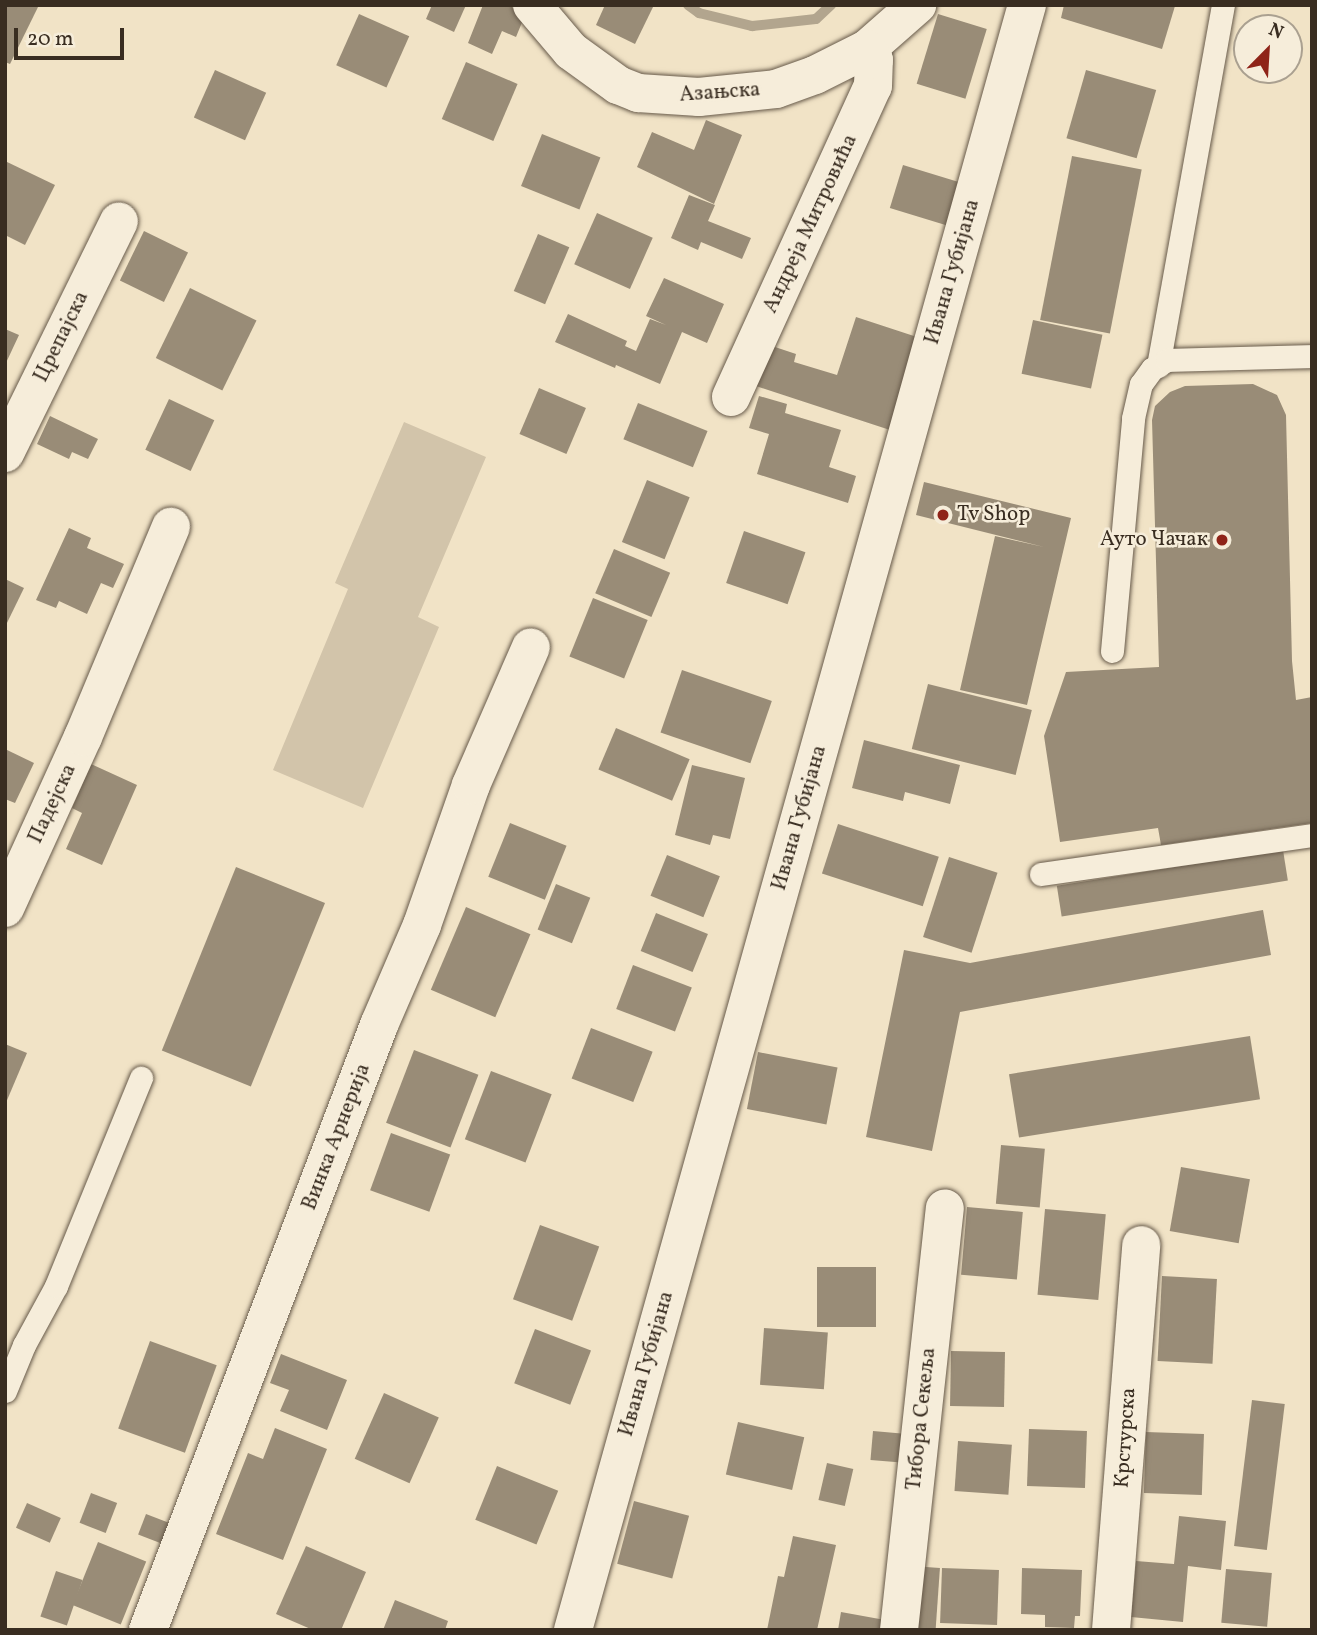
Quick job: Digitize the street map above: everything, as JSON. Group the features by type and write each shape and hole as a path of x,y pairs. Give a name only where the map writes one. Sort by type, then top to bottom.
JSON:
{"street":[{"name":"Азањска","path":"532,5 571,51 618,85 638,93 699,97 776,89 815,75 867,49 917,5"},
{"name":"Ивана Губијана","path":"573,1630 1027,5"},
{"name":"Андреја Митровића","path":"731,397 873,86 874,60 867,49"},
{"name":"Црепајска","path":"5,453 119,222"},
{"name":"Падејска","path":"5,908 83,737 171,527"},
{"name":"Винка Арнерија","path":"148,1630 374,1038 422,925 471,785 531,647"},
{"name":"Тибора Секеља","path":"899,1630 945,1208"},
{"name":"Крстурска","path":"1111,1630 1141,1245"}],"lane":[{"path":"1158,366 1223,5"},
{"path":"1112,651 1133,418 1141,384 1167,360 1193,357 1312,356"},
{"path":"1041,874 1312,835"},
{"path":"5,1391 24,1345 56,1286 141,1078"}],"shaded area":[{"path":"404,422 486,457 418,617 439,627 363,808 273,770 348,589 335,583"}],"building":[{"path":"5,5 39,5 10,64 5,62"},
{"path":"432,5 466,5 454,32 426,19"},
{"path":"483,5 510,5 523,20 516,37 502,31 492,54 468,43"},
{"path":"605,5 654,5 635,44 596,25"},
{"path":"1064,5 1175,6 1162,49 1061,18"},
{"path":"359,14 409,36 386,88 336,65"},
{"path":"938,14 987,29 965,99 917,84"},
{"path":"466,62 518,84 493,141 442,119"},
{"path":"215,70 266,93 245,140 194,118"},
{"path":"1086,70 1156,90 1137,158 1066,138"},
{"path":"706,120 742,135 714,204 637,167 652,132 694,150"},
{"path":"542,134 600,158 579,210 521,186"},
{"path":"1072,156 1142,170 1110,333 1040,320"},
{"path":"5,161 55,185 25,245 5,235"},
{"path":"903,165 959,182 946,225 890,208"},
{"path":"689,195 715,205 708,221 751,238 742,259 701,242 698,250 671,238"},
{"path":"597,213 653,238 630,289 574,264"},
{"path":"144,231 188,252 164,302 120,280"},
{"path":"538,234 569,247 545,304 514,291"},
{"path":"664,278 724,304 707,343 682,332 660,384 555,342 568,314 627,341 625,346 636,351 650,319 666,325 646,316"},
{"path":"190,288 257,320 222,391 156,358"},
{"path":"856,317 923,339 893,431 756,386 769,345 796,354 794,362 837,375"},
{"path":"1033,320 1102,335 1091,389 1022,374"},
{"path":"5,329 19,335 5,365"},
{"path":"1253,384 1277,395 1286,415 1292,661 1296,700 1312,697 1312,823 1161,845 1158,828 1060,842 1044,736 1066,672 1159,667 1152,420 1155,406 1170,392 1185,386"},
{"path":"539,388 586,408 566,454 519,434"},
{"path":"759,396 787,404 785,413 841,430 829,467 856,476 848,503 757,474 769,434 749,428"},
{"path":"169,399 214,420 191,471 145,450"},
{"path":"638,403 708,431 693,467 623,439"},
{"path":"50,416 98,439 88,459 72,452 69,459 37,444"},
{"path":"647,480 690,497 665,559 622,542"},
{"path":"924,482 1071,518 1027,705 960,690 995,536 1044,547 916,515"},
{"path":"69,528 91,538 87,548 124,564 113,588 101,583 87,614 59,601 56,608 36,600"},
{"path":"744,531 805,552 788,604 726,583"},
{"path":"614,549 670,573 651,617 595,593"},
{"path":"5,579 24,588 5,627"},
{"path":"593,598 648,620 624,679 569,656"},
{"path":"682,670 772,701 750,763 661,732"},
{"path":"928,684 1032,710 1016,775 912,749"},
{"path":"616,728 690,759 672,801 598,769"},
{"path":"864,740 960,765 950,804 905,792 903,801 852,788"},
{"path":"5,749 34,763 15,803 5,799"},
{"path":"91,764 137,785 102,865 66,849 82,813 72,808"},
{"path":"692,765 745,778 730,839 713,835 710,845 675,835"},
{"path":"510,823 567,846 545,900 488,877"},
{"path":"838,824 939,857 923,906 822,873"},
{"path":"1283,850 1288,881 1062,916 1057,886"},
{"path":"667,855 720,876 703,917 651,896"},
{"path":"949,857 998,873 972,953 923,937"},
{"path":"236,867 325,903 251,1087 162,1051"},
{"path":"556,884 590,898 572,943 538,929"},
{"path":"466,907 530,934 495,1017 431,990"},
{"path":"1263,910 1271,955 960,1012 932,1151 866,1137 904,950 970,963"},
{"path":"656,913 708,934 693,972 641,951"},
{"path":"633,965 692,988 675,1031 616,1009"},
{"path":"591,1028 653,1052 633,1102 572,1078"},
{"path":"1250,1036 1260,1099 1019,1137 1009,1074"},
{"path":"5,1044 27,1053 5,1105"},
{"path":"414,1050 478,1075 450,1148 386,1123"},
{"path":"758,1052 838,1067 826,1124 747,1109"},
{"path":"491,1071 552,1094 526,1162 465,1139"},
{"path":"391,1133 450,1155 429,1212 370,1190"},
{"path":"1001,1145 1045,1149 1040,1208 996,1204"},
{"path":"1181,1167 1250,1179 1239,1243 1170,1231"},
{"path":"967,1207 1023,1212 1017,1280 961,1275"},
{"path":"1045,1209 1106,1214 1098,1300 1038,1295"},
{"path":"540,1225 599,1247 572,1321 513,1299"},
{"path":"817,1267 876,1267 876,1327 817,1327"},
{"path":"1162,1276 1217,1279 1212,1364 1158,1361"},
{"path":"764,1328 828,1332 824,1389 760,1385"},
{"path":"535,1329 591,1351 570,1405 514,1383"},
{"path":"150,1341 217,1365 185,1453 118,1428"},
{"path":"951,1351 1005,1352 1004,1407 950,1406"},
{"path":"281,1354 347,1380 327,1430 280,1411 289,1390 270,1383"},
{"path":"384,1393 439,1417 410,1483 355,1459"},
{"path":"1252,1400 1285,1404 1267,1550 1234,1546"},
{"path":"738,1422 804,1437 792,1490 726,1475"},
{"path":"275,1428 327,1449 283,1560 216,1534 248,1453 263,1459"},
{"path":"1029,1429 1087,1431 1085,1488 1027,1486"},
{"path":"873,1431 907,1434 904,1463 870,1460"},
{"path":"1146,1432 1204,1434 1202,1495 1144,1493"},
{"path":"958,1441 1012,1445 1008,1495 955,1491"},
{"path":"827,1463 853,1469 845,1506 818,1500"},
{"path":"497,1466 558,1491 536,1545 475,1520"},
{"path":"91,1493 117,1503 106,1533 80,1523"},
{"path":"634,1501 689,1516 672,1579 617,1564"},
{"path":"27,1503 61,1518 50,1543 16,1528"},
{"path":"146,1514 178,1526 170,1547 138,1535"},
{"path":"1179,1516 1226,1521 1221,1570 1188,1566 1183,1622 1131,1617 1136,1561 1174,1564"},
{"path":"793,1536 836,1545 817,1630 767,1630 778,1576 784,1577"},
{"path":"98,1542 146,1561 121,1625 73,1605"},
{"path":"306,1546 366,1572 341,1630 313,1630 276,1614"},
{"path":"912,1566 940,1568 936,1630 908,1630"},
{"path":"942,1568 999,1570 997,1625 940,1623"},
{"path":"1022,1568 1082,1570 1080,1616 1075,1616 1074,1628 1045,1627 1045,1615 1021,1614"},
{"path":"1226,1569 1272,1573 1267,1627 1221,1623"},
{"path":"56,1571 82,1580 67,1626 40,1616"},
{"path":"395,1600 448,1621 445,1630 383,1630"},
{"path":"841,1612 885,1620 883,1630 838,1630"}],"waterway":[{"path":"688,5 699,13 752,26 816,19 831,5"}],"place":[{"name":"Tv Shop","path":"943,515"},
{"name":"Ауто Чачак","path":"1222,540"}]}
